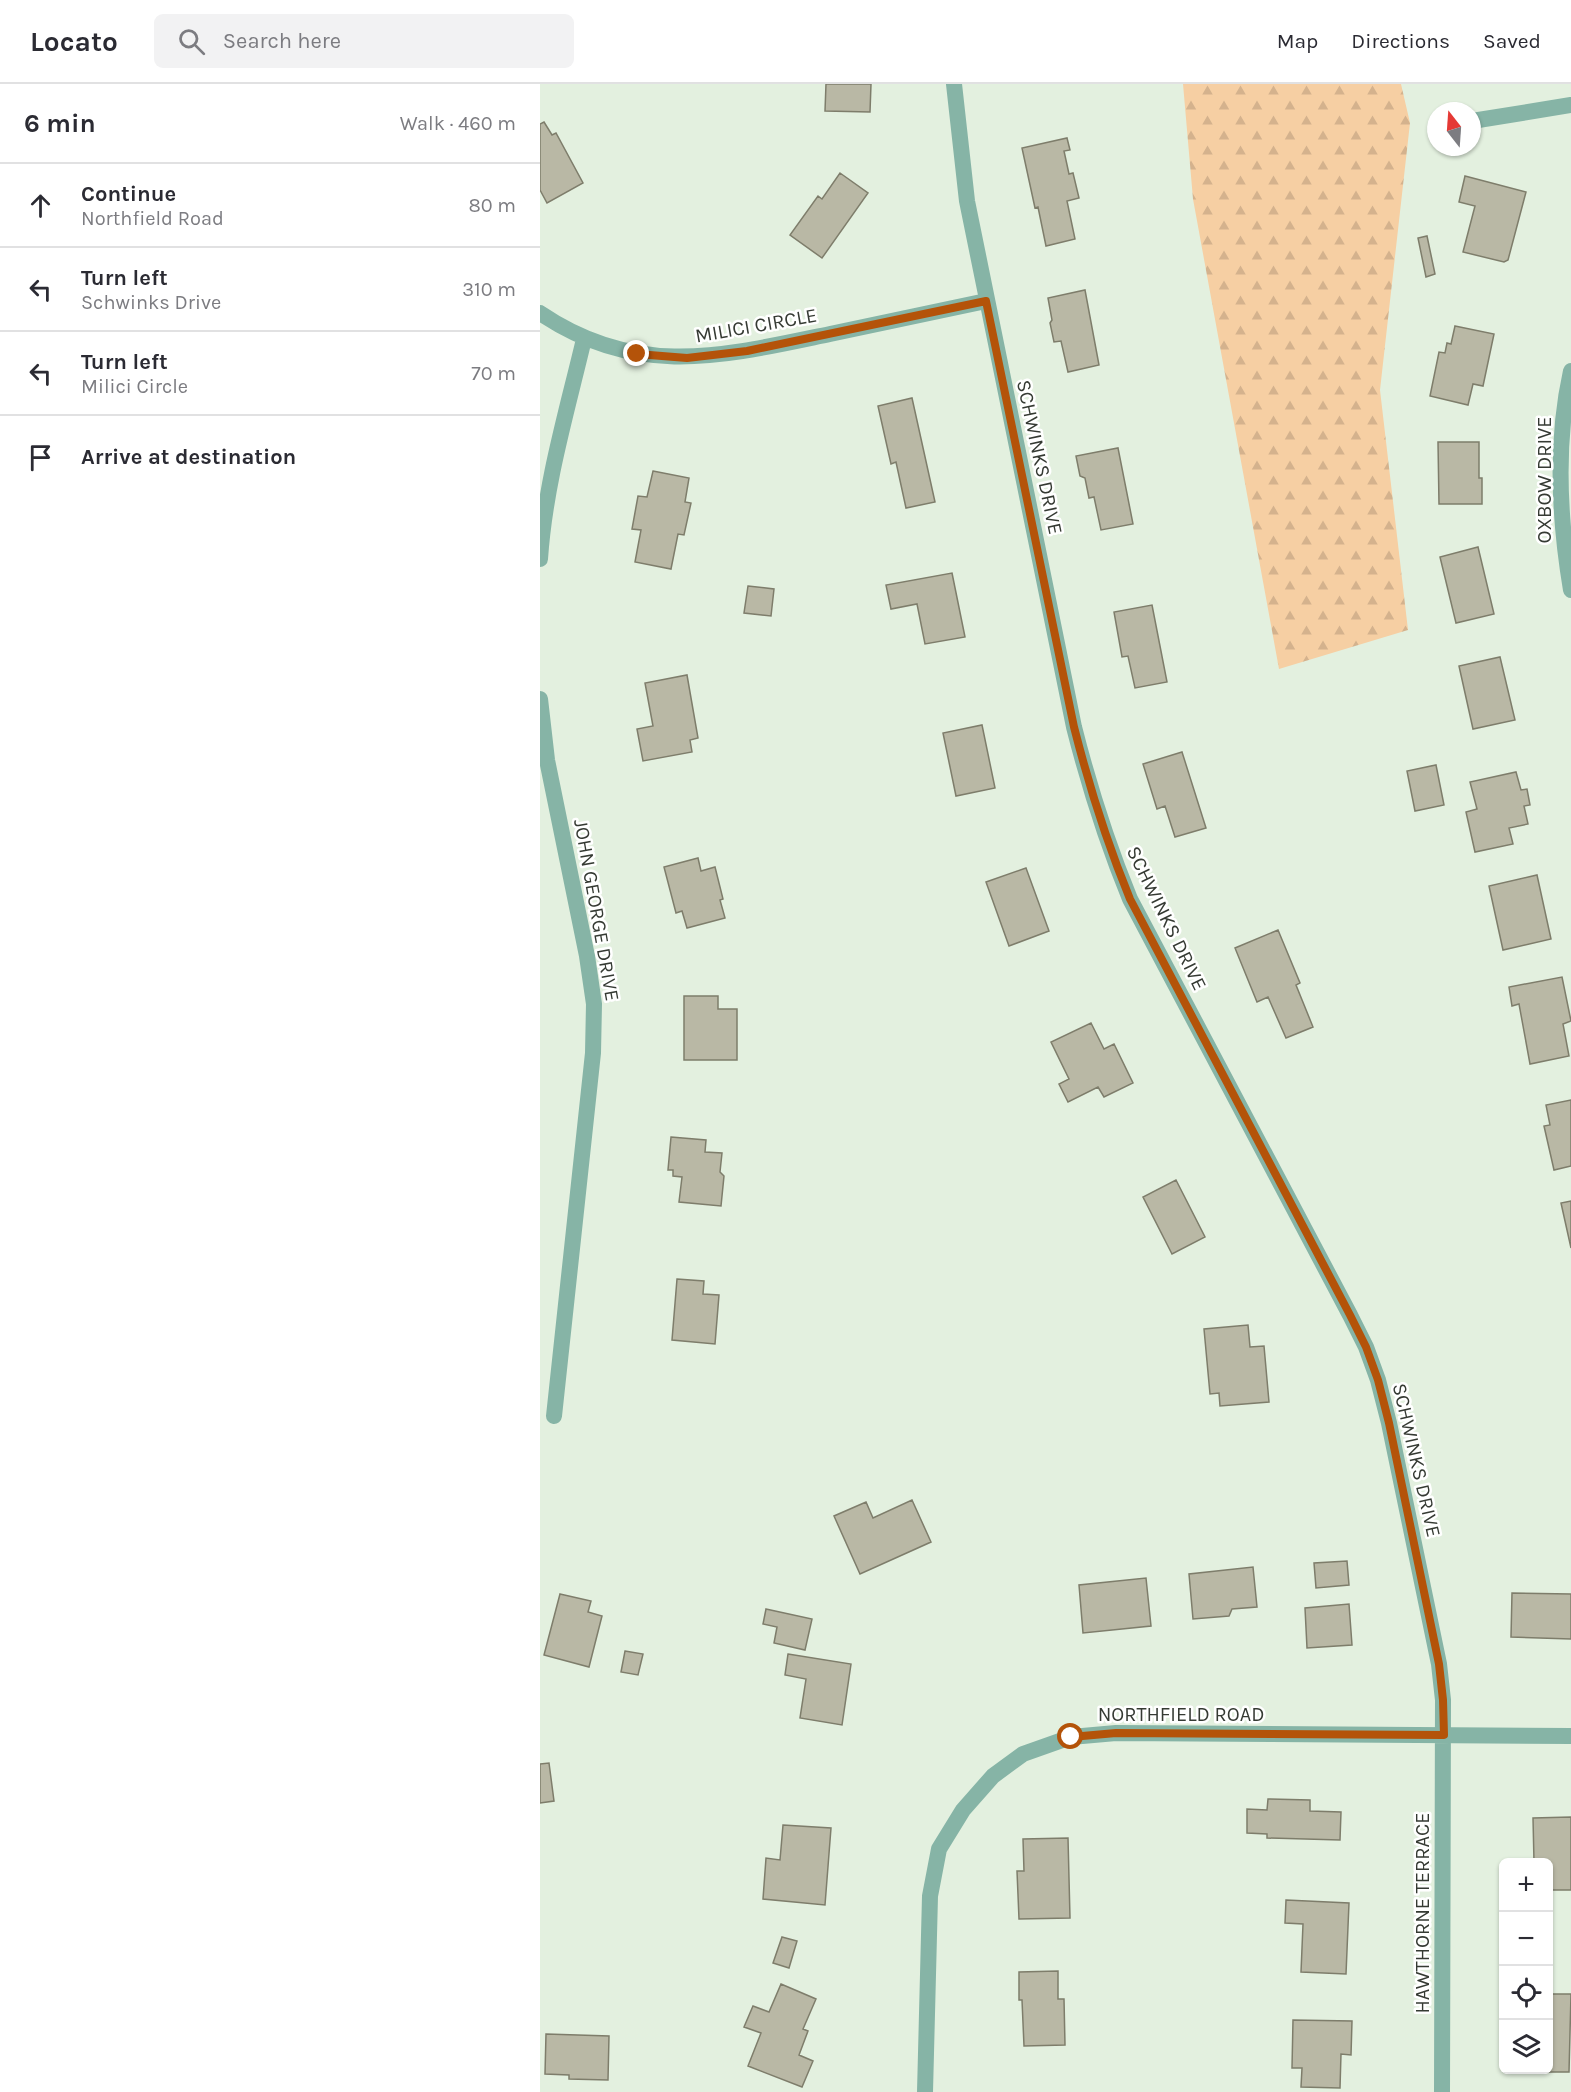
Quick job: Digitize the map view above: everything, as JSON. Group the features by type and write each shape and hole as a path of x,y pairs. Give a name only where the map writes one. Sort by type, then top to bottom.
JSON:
{"street":[{"name":"SCHWINKS DRIVE","path":"954,84 967,201 986,301 1074,727 1089,784 1108,844 1130,899 1366,1347 1378,1380 1389,1423 1439,1664 1444,1735"},
{"path":"1481,120 1571,105"},
{"name":"MILICI CIRCLE","path":"540,312 584,339 637,354 687,358 747,351 986,301"},
{"path":"540,559 541,537 552,472 584,339"},
{"name":"OXBOW DRIVE","path":"1571,371 1561,436 1564,548 1571,590"},
{"name":"JOHN GEORGE DRIVE","path":"540,699 547,760 587,956 594,1004 593,1053 554,1416"},
{"name":"NORTHFIELD ROAD","path":"925,2092 930,1896 939,1849 963,1810 993,1776 1023,1754 1071,1737 1116,1733 1571,1736"},
{"name":"HAWTHORNE TERRACE","path":"1442,2092 1444,1735"}],"green space":[{"path":"1183,84 1401,84 1410,123 1380,390 1408,630 1279,669 1193,199"}],"building":[{"path":"826,84 871,84 870,112 825,111"},
{"path":"544,122 552,135 556,133 583,183 547,203 540,190 540,124"},
{"path":"1067,138 1070,150 1064,151 1069,174 1073,173 1079,198 1067,201 1075,239 1046,246 1022,148"},
{"path":"840,173 868,193 822,258 790,235 818,196 822,199"},
{"path":"1465,176 1526,192 1508,260 1504,262 1463,252 1475,206 1459,202"},
{"path":"1427,236 1435,274 1426,277 1418,238"},
{"path":"1085,290 1099,365 1068,372 1061,341 1054,342 1048,298"},
{"path":"1455,326 1494,334 1483,386 1473,384 1468,405 1430,396 1439,352 1445,353 1447,343 1451,344"},
{"path":"912,398 935,502 906,508 896,462 891,464 878,406"},
{"path":"1438,442 1479,442 1482,504 1439,504"},
{"path":"1118,448 1133,524 1101,530 1094,497 1089,498 1085,478 1080,476 1076,456"},
{"path":"653,471 689,478 685,502 691,503 684,535 678,534 671,569 635,562 641,530 632,529 638,496 647,497"},
{"path":"1478,547 1494,614 1456,623 1440,557"},
{"path":"952,573 965,637 925,644 917,604 891,609 886,585"},
{"path":"748,586 774,589 771,616 744,613"},
{"path":"1152,605 1167,682 1135,688 1128,656 1122,657 1114,612"},
{"path":"1500,657 1515,720 1473,729 1459,666"},
{"path":"687,675 698,738 690,740 692,752 643,761 637,729 653,726 645,683"},
{"path":"982,725 995,788 956,796 943,733"},
{"path":"1182,752 1206,828 1175,837 1165,806 1157,809 1143,764"},
{"path":"1436,765 1444,805 1415,811 1407,771"},
{"path":"1516,772 1521,790 1527,789 1530,805 1524,806 1528,824 1509,828 1513,844 1475,852 1466,812 1477,809 1470,782"},
{"path":"698,858 701,871 715,867 725,918 687,928 682,911 676,913 664,867"},
{"path":"1026,868 1049,931 1009,946 986,882"},
{"path":"1537,875 1551,939 1503,950 1489,886"},
{"path":"1278,930 1300,983 1296,985 1313,1027 1286,1038 1268,997 1257,1002 1235,948"},
{"path":"1562,977 1571,1021 1563,1024 1569,1056 1530,1064 1519,1004 1512,1006 1509,987"},
{"path":"684,996 718,996 718,1009 737,1009 737,1060 684,1060"},
{"path":"1091,1023 1104,1049 1114,1044 1133,1083 1104,1097 1098,1087 1068,1102 1059,1084 1069,1079 1051,1042"},
{"path":"1571,1100 1571,1166 1554,1170 1544,1126 1550,1125 1546,1105"},
{"path":"671,1137 706,1140 705,1152 722,1153 720,1172 724,1176 721,1206 679,1202 682,1177 673,1176 673,1170 668,1170"},
{"path":"1176,1180 1205,1237 1172,1254 1143,1197"},
{"path":"1571,1201 1571,1248 1561,1203"},
{"path":"677,1279 704,1281 703,1294 719,1295 715,1344 672,1340"},
{"path":"1248,1325 1250,1347 1264,1346 1269,1402 1220,1406 1219,1393 1210,1394 1204,1329"},
{"path":"912,1500 931,1542 860,1574 834,1516 866,1502 873,1518"},
{"path":"1347,1561 1349,1585 1316,1588 1314,1563"},
{"path":"1253,1567 1257,1607 1232,1609 1229,1616 1193,1619 1189,1574"},
{"path":"1146,1578 1151,1626 1083,1633 1079,1585"},
{"path":"1512,1593 1571,1594 1571,1639 1511,1637"},
{"path":"560,1594 591,1601 588,1612 602,1616 589,1667 544,1655"},
{"path":"1349,1604 1352,1645 1307,1648 1305,1608"},
{"path":"766,1609 812,1619 805,1650 774,1643 777,1627 763,1624"},
{"path":"625,1651 643,1654 638,1675 621,1672"},
{"path":"788,1654 851,1664 842,1725 800,1718 806,1679 785,1675"},
{"path":"549,1763 554,1801 540,1803 540,1764"},
{"path":"1268,1799 1310,1800 1310,1811 1341,1812 1340,1840 1267,1838 1267,1834 1247,1833 1247,1809 1267,1810"},
{"path":"1571,1817 1571,1890 1553,1890 1553,1858 1534,1858 1533,1818"},
{"path":"783,1825 831,1828 825,1905 763,1899 766,1858 780,1860"},
{"path":"1068,1838 1070,1918 1019,1919 1017,1871 1024,1871 1023,1839"},
{"path":"1286,1900 1349,1903 1346,1974 1301,1972 1303,1924 1285,1923"},
{"path":"782,1937 797,1941 789,1968 773,1963"},
{"path":"1058,1971 1058,1999 1064,1999 1065,2045 1024,2046 1022,2000 1019,2000 1019,1972"},
{"path":"781,1984 816,1999 803,2029 808,2031 799,2055 813,2061 802,2087 748,2066 761,2033 744,2027 753,2006 769,2012"},
{"path":"1553,1994 1571,1994 1569,2072 1553,2072"},
{"path":"1293,2020 1352,2021 1351,2055 1341,2054 1340,2088 1301,2087 1302,2068 1292,2068"},
{"path":"546,2034 609,2036 608,2080 569,2079 569,2075 545,2074"}],"route":[{"path":"637,354 687,358 747,351 986,301 1074,727 1108,844 1130,899 1350,1315 1366,1347 1378,1380 1439,1664 1444,1735 1116,1733 1071,1737"}]}
